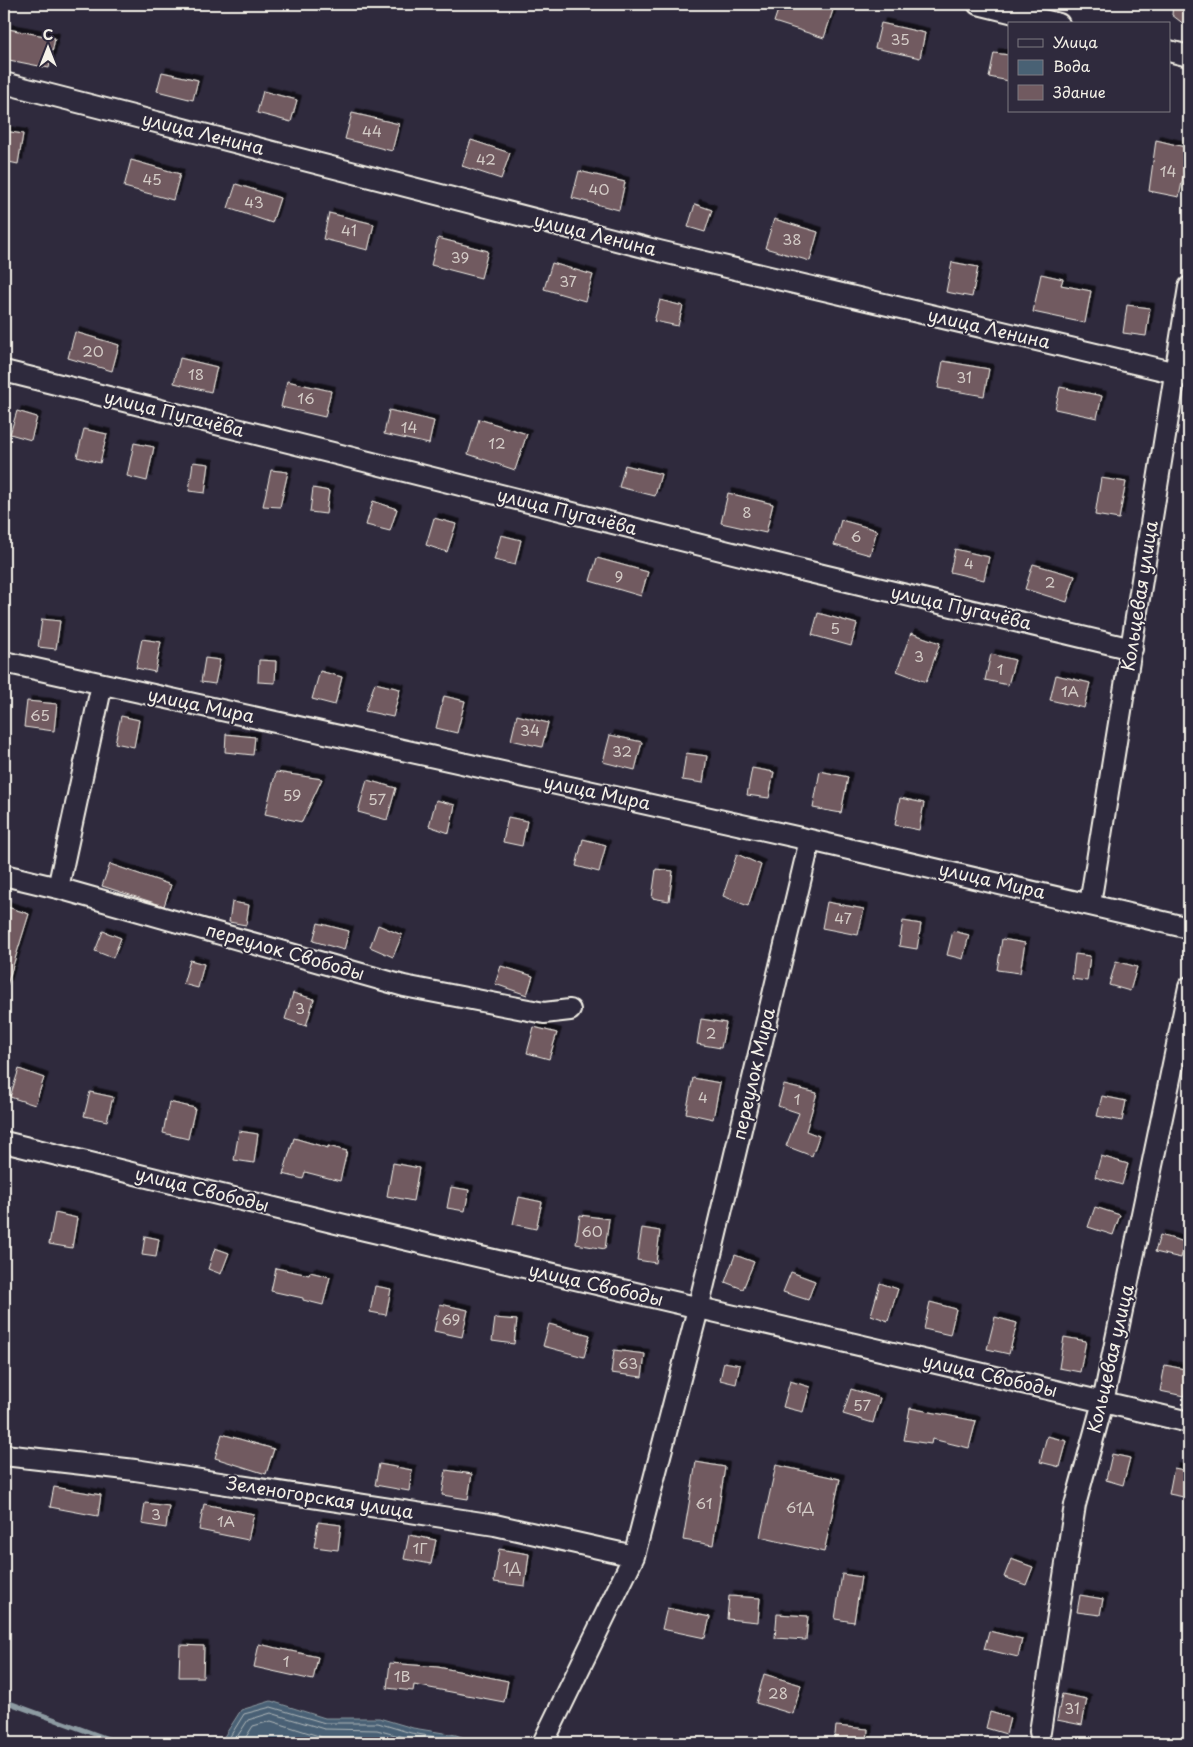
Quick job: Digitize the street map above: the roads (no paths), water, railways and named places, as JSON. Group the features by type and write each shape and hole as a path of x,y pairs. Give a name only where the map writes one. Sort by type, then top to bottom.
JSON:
{"street":[{"path":"978,4 1051,22"},
{"path":"1170,51 1189,56"},
{"name":"улица Ленина","path":"4,83 659,251 1183,374"},
{"name":"Кольцевая улица","path":"1090,904 1132,649 1183,374 1189,287"},
{"name":"улица Пугачёва","path":"4,371 789,567 1132,649"},
{"name":"улица Мира","path":"4,662 810,840 1189,928"},
{"path":"58,888 102,684"},
{"name":"переулок Мира","path":"543,1743 634,1556 698,1309 810,840"},
{"name":"переулок Свободы","path":"4,875 58,888 404,986 544,1013 570,1010"},
{"name":"Кольцевая улица","path":"1040,1732 1075,1505 1103,1402 1189,987"},
{"name":"улица Свободы","path":"4,1142 698,1309 1189,1422"},
{"name":"Зеленогорская улица","path":"4,1455 135,1470 495,1525 634,1556"}],"water":[{"path":"271,1701 325,1718 379,1718 413,1728 456,1735 479,1743 220,1743 241,1710"}],"waterway":[{"path":"4,1701 119,1743"}]}
